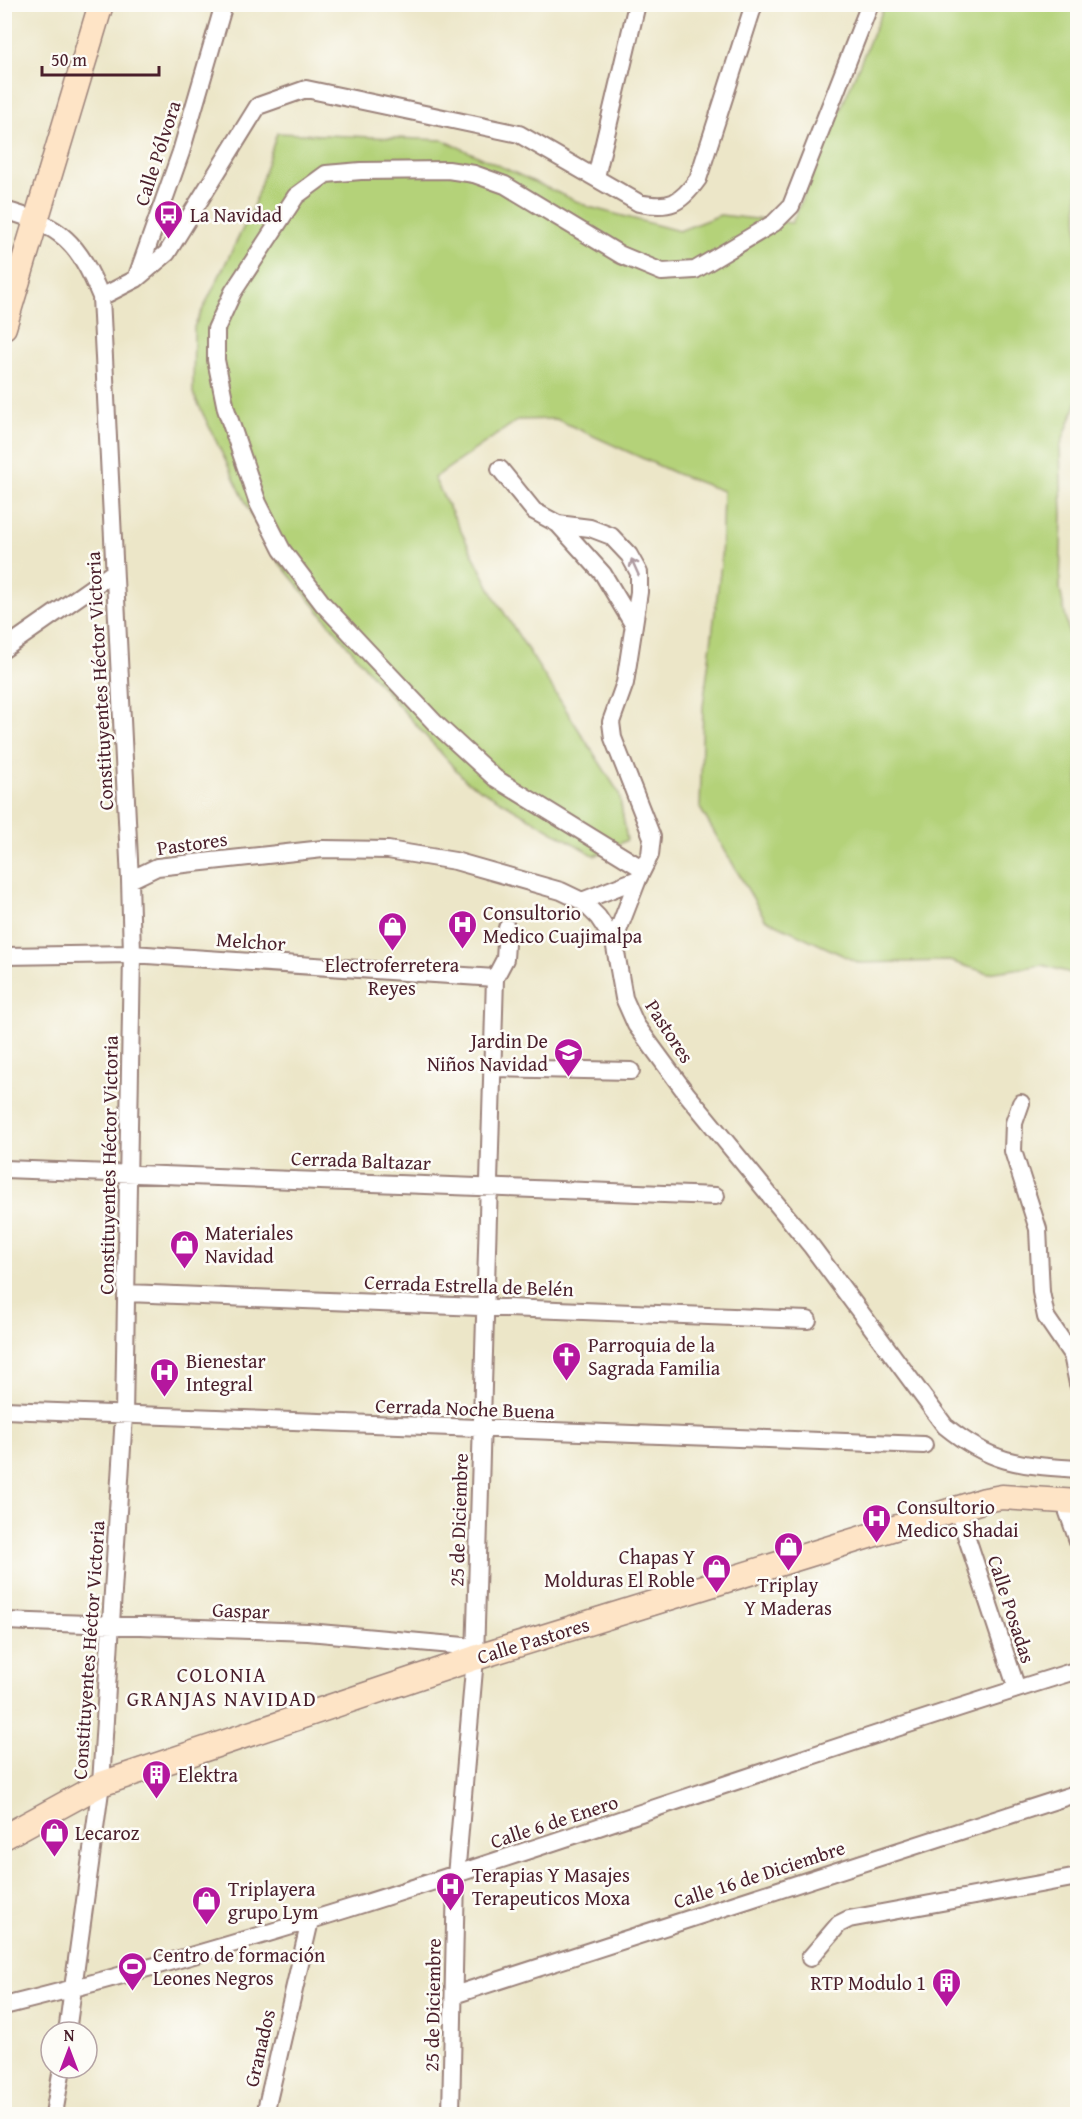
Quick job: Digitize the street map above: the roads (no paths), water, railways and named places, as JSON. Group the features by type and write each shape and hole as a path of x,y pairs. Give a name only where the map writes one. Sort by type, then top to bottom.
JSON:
{"street":[{"path":"4,327 101,4"},
{"name":"Calle Pólvora","path":"136,279 181,152 224,4"},
{"path":"596,177 637,4"},
{"path":"4,210 35,219 61,234 87,264 101,297 136,279 167,253 258,106 306,89 519,134 639,204 655,206 672,204 686,196 698,179 754,4"},
{"path":"641,874 495,778 435,723 322,604 282,550 258,502 226,409 216,360 216,329 233,292 296,196 326,174 437,170 474,174 505,185 621,255 662,272 695,270 774,223 791,206 870,4"},
{"name":"Constituyentes Héctor Victoria","path":"69,2020 102,1784 124,1415 128,1293 127,1172 132,954 130,880 101,297"},
{"path":"500,469 534,511 558,524 603,574 633,624"},
{"path":"558,524 590,528 610,536 629,555 639,573 639,592 625,682 611,722 613,738 652,837 650,855 614,941"},
{"path":"4,649 114,572"},
{"name":"Pastores","path":"130,880 157,867 323,849 388,850 455,861 561,891 582,901 598,917 614,941 624,998 636,1025 686,1093 812,1247 945,1426 968,1445 995,1458 1018,1465 1077,1469"},
{"path":"582,901 641,874"},
{"name":"25 de Diciembre","path":"451,2115 456,1876 475,1652 495,978 505,959 507,928"},
{"name":"Melchor","path":"4,956 132,954 495,978"},
{"path":"492,1068 631,1071"},
{"path":"1021,1103 1014,1123 1013,1151 1038,1229 1041,1292 1046,1317 1072,1355 1077,1384"},
{"name":"Cerrada Baltazar","path":"4,1169 716,1196"},
{"name":"Cerrada Estrella de Belén","path":"128,1293 808,1320"},
{"name":"Cerrada Noche Buena","path":"4,1410 481,1430 924,1445"},
{"name":"Calle Pastores","path":"4,1837 102,1784 475,1652 957,1508 1002,1497 1071,1502"},
{"path":"1071,1502 1077,1541"},
{"name":"Calle Posadas","path":"957,1508 1017,1689"},
{"name":"Gaspar","path":"4,1621 110,1627 308,1632 475,1652"},
{"name":"Calle 6 de Enero","path":"4,2006 74,1989 456,1876 1077,1670"},
{"name":"Calle 16 de Diciembre","path":"454,1995 1077,1793"},
{"path":"810,1958 839,1924 849,1918 1077,1877"},
{"name":"Granados","path":"265,2115 310,1921"},
{"path":"54,2115 60,2080"}],"place":[{"name":"La Navidad","path":"169,240"},
{"name":"Consultorio Medico Cuajimalpa","path":"462,950"},
{"name":"Electroferretera Reyes","path":"392,952"},
{"name":"Jardin De Niños Navidad","path":"569,1078"},
{"name":"Materiales Navidad","path":"184,1270"},
{"name":"Parroquia de la Sagrada Familia","path":"567,1382"},
{"name":"Bienestar Integral","path":"165,1398"},
{"name":"Consultorio Medico Shadai","path":"876,1544"},
{"name":"Triplay Y Maderas","path":"788,1572"},
{"name":"Chapas Y Molduras El Roble","path":"716,1594"},
{"name":"Elektra","path":"157,1800"},
{"name":"Lecaroz","path":"54,1858"},
{"name":"Terapias Y Masajes Terapeuticos Moxa","path":"451,1912"},
{"name":"Triplayera grupo Lym","path":"207,1926"},
{"name":"Centro de formación Leones Negros","path":"132,1992"},
{"name":"RTP Modulo 1","path":"947,2008"}],"district":[{"name":"COLONIA GRANJAS NAVIDAD","path":"222,1686"}]}
